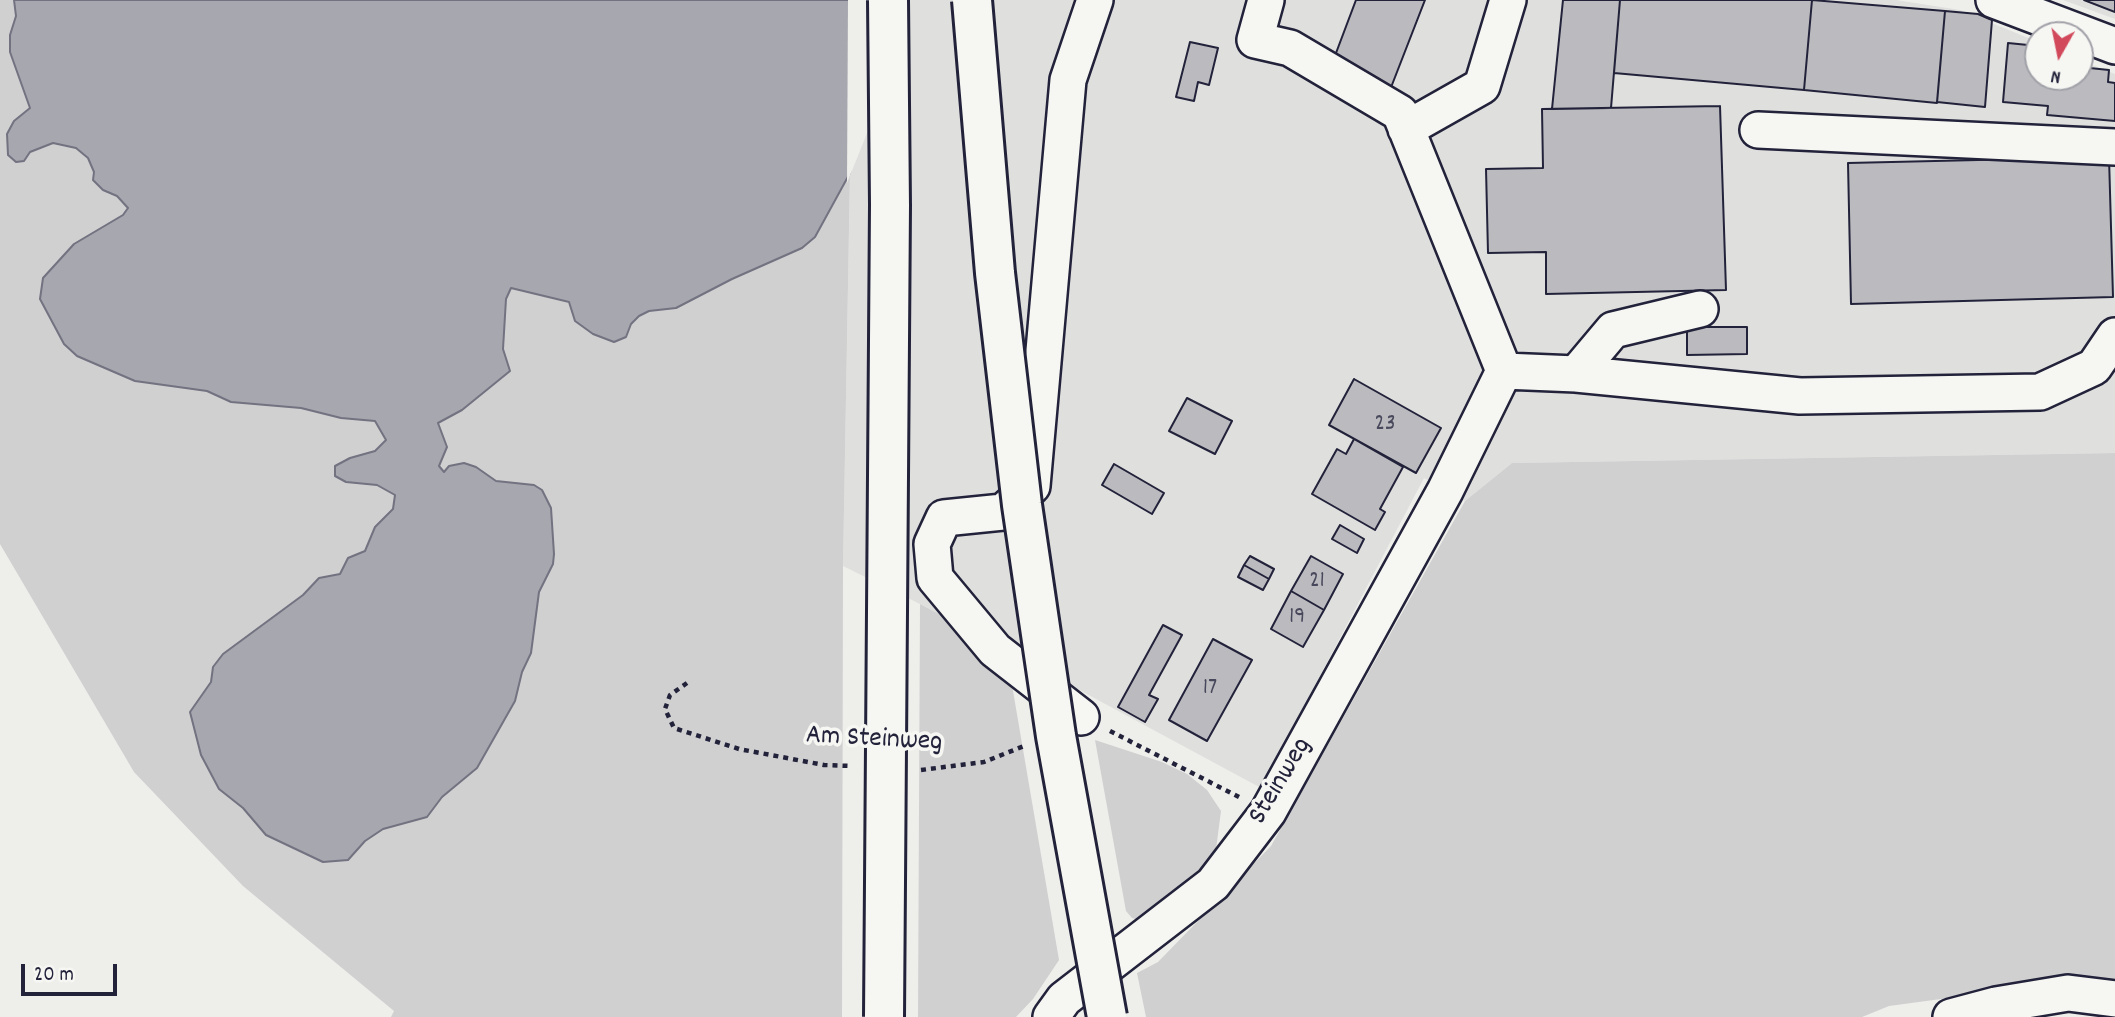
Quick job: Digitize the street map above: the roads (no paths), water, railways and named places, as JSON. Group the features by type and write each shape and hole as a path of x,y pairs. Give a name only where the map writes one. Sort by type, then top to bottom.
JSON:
{"highway":[{"path":"884,1017 890,205 888,0"},
{"path":"972,0 995,273 1022,505 1056,736 1107,1017"}],"street":[{"path":"1081,717 995,650 935,578 932,544 944,518 1003,512 1032,486 1068,80 1094,0"},
{"path":"1266,0 1255,40 1290,48 1400,113 1504,371 1576,374 1800,396 2040,392 2094,367 2115,336"},
{"path":"1406,129 1482,86 1508,0"},
{"path":"1994,0 2115,46"},
{"path":"1758,130 2115,147"},
{"path":"1576,374 1613,330 1700,309"},
{"name":"Steinweg","path":"1051,1017 1064,999 1213,884 1268,812 1445,491 1504,371"},
{"path":"1951,1017 1996,1005 2068,993 2115,999"}]}
